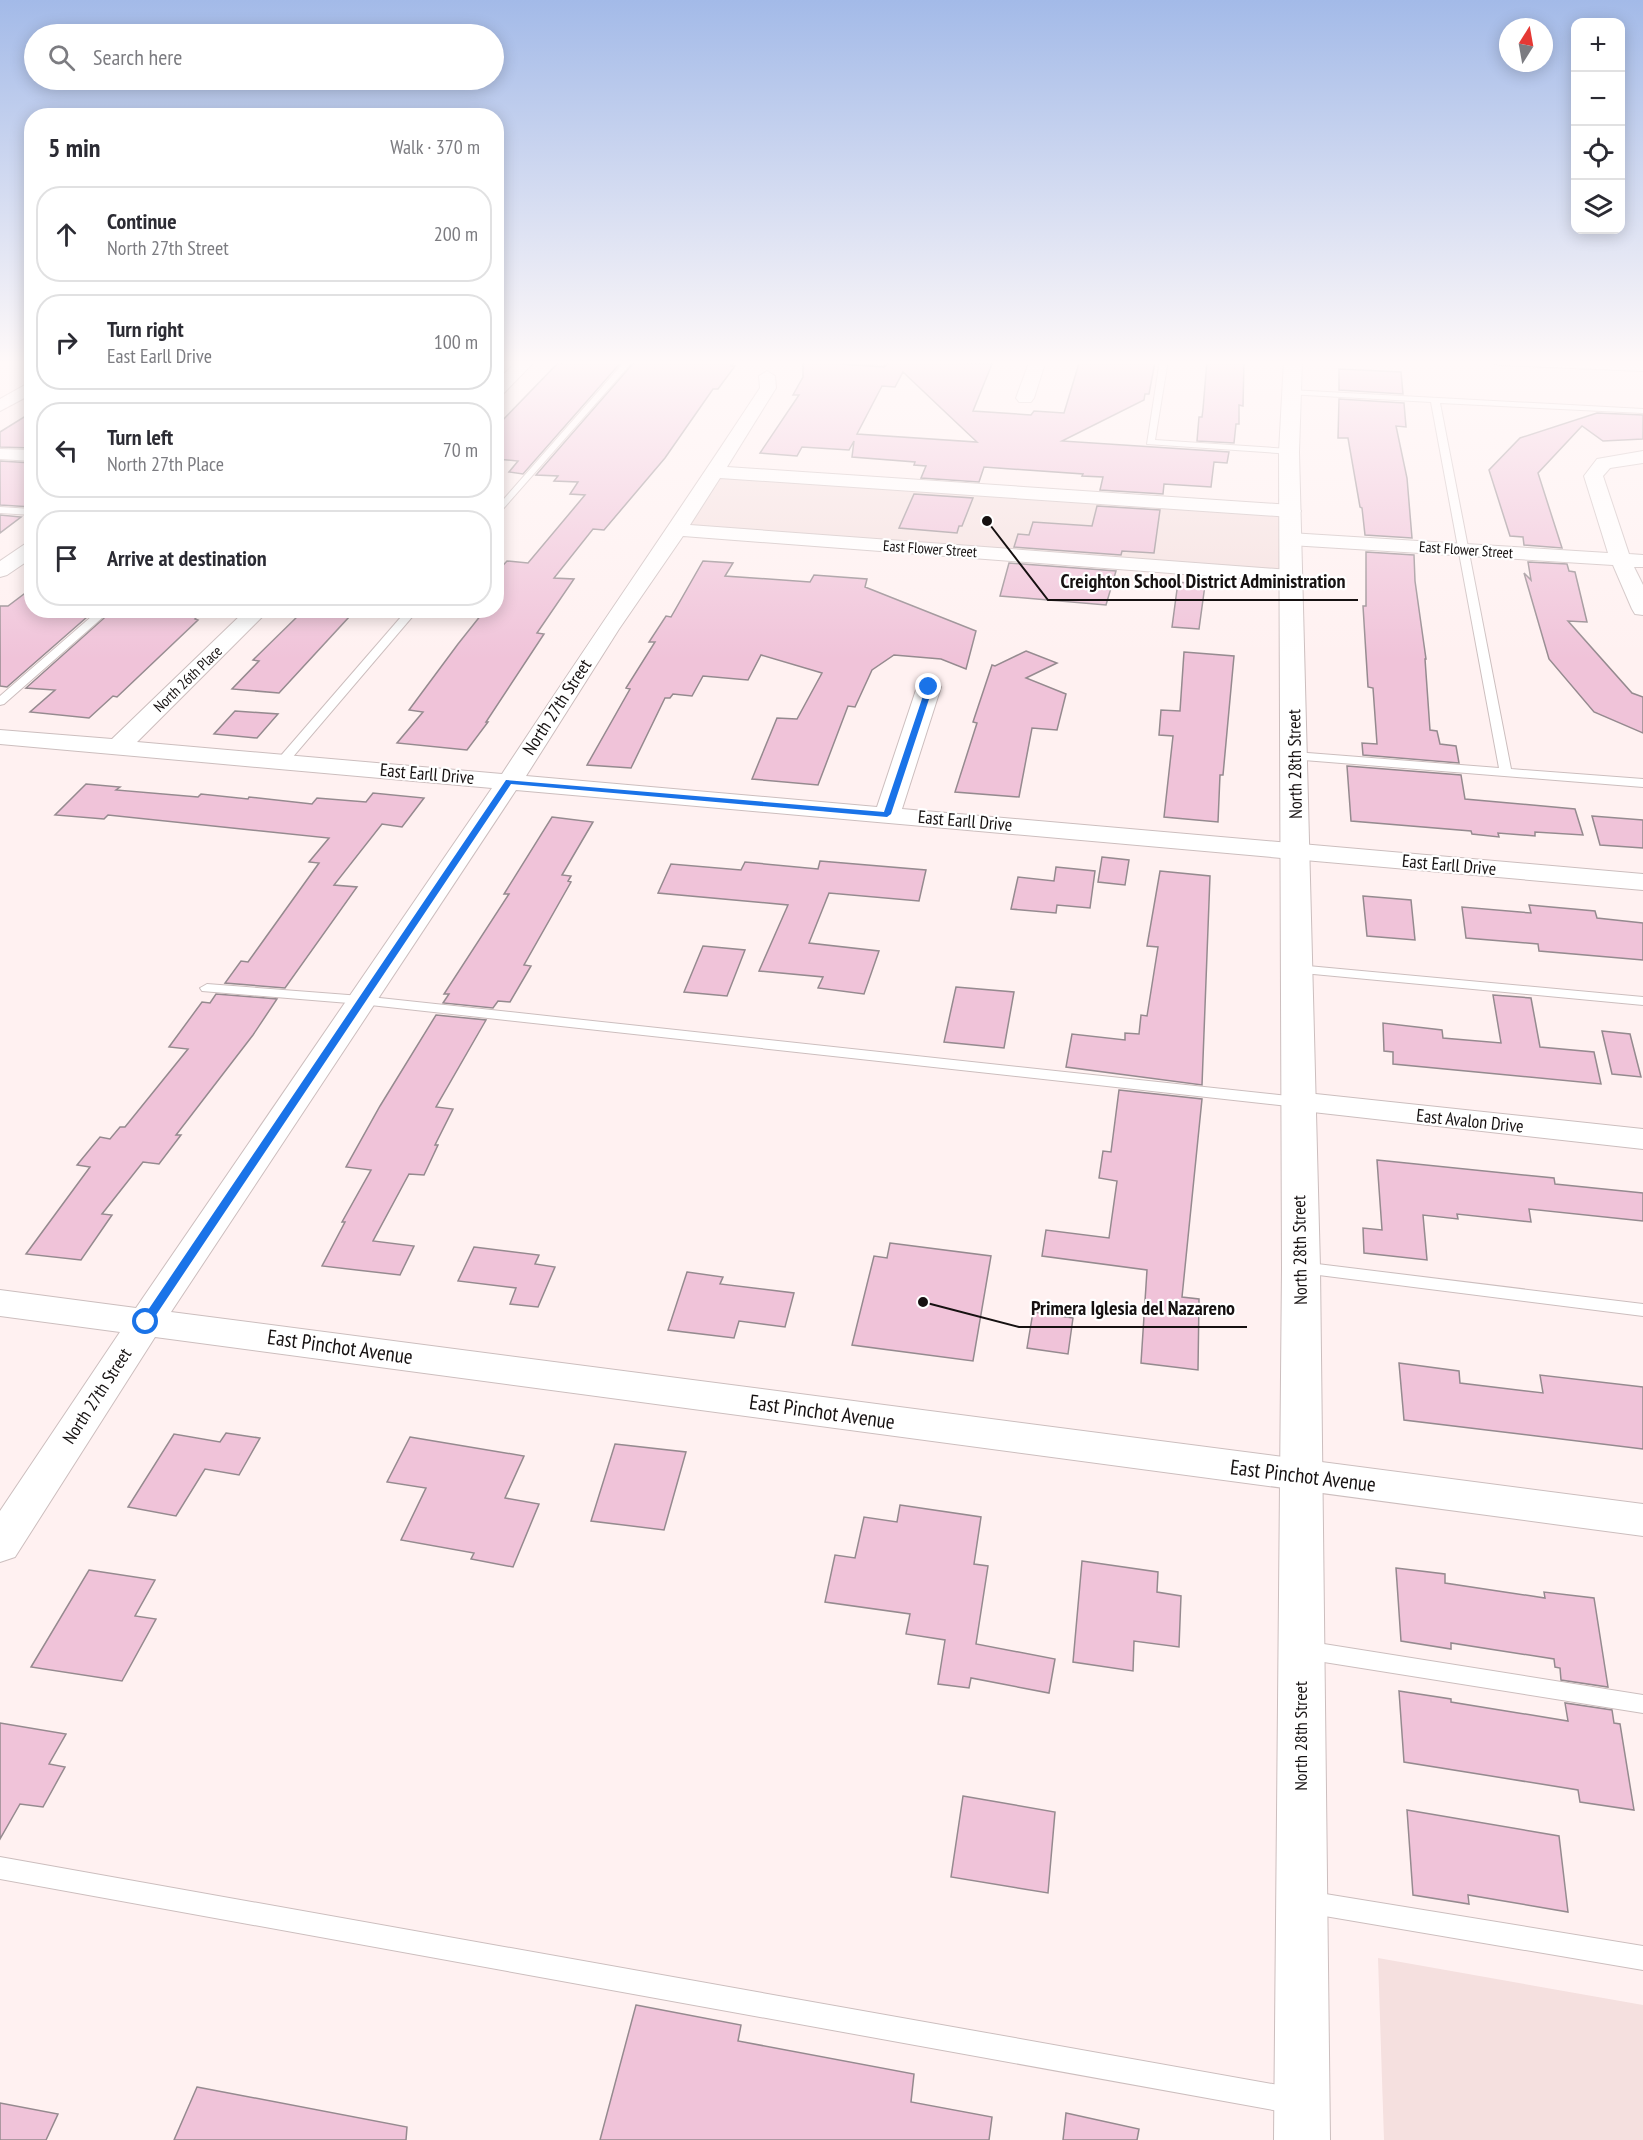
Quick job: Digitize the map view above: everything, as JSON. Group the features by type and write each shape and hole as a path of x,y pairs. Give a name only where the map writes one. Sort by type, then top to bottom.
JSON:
{"street":[{"name":"North 27th Street","path":"0,1545 146,1322 723,460"},
{"name":"North 28th Street","path":"1289,460 1301,1268 1302,2140"},
{"path":"1618,460 1604,462 1593,476 1621,560 1643,609"},
{"name":"East Flower Street","path":"715,472 1290,525 1466,550 1643,561"},
{"name":"East Flower Street","path":"677,530 1290,576"},
{"path":"0,571 24,554"},
{"name":"North 26th Place","path":"118,747 251,618"},
{"path":"887,814 929,687"},
{"name":"East Earll Drive","path":"0,737 1643,882"},
{"name":"East Avalon Drive","path":"1298,1102 1643,1139"},
{"name":"East Pinchot Avenue","path":"0,1303 1643,1521"}],"lane":[{"path":"504,505 543,460"},
{"path":"1447,460 1506,772"},
{"path":"0,510 24,512"},
{"path":"0,702 97,618"},
{"path":"282,762 406,618"},
{"path":"1295,756 1643,783"},
{"path":"1297,969 1643,1001"},
{"path":"207,988 361,1000 1298,1102"},
{"path":"1301,1268 1643,1310"},
{"path":"1301,1649 1643,1704"},
{"path":"0,1868 1301,2102"},
{"path":"1301,1901 1643,1958"}],"shaded area":[{"path":"715,472 1291,511 1290,576 677,530"},
{"path":"1378,1958 1643,2005 1643,2140 1384,2140"}],"building":[{"path":"506,460 535,460 523,474 509,472 518,461"},
{"path":"549,460 663,460 604,530 593,529 554,578 574,579 537,633 544,634 486,722 488,722 467,750 397,743 423,712 409,710 479,618 504,618 504,564 507,561 528,563 585,495 570,494 578,482 554,481 558,476 536,475"},
{"path":"888,460 1228,460 1227,463 1214,462 1211,487 1164,484 1163,494 1100,490 1103,477 984,467 979,482 921,478 926,466 914,465 915,462"},
{"path":"1352,460 1403,460 1412,538 1365,535"},
{"path":"1499,460 1550,460 1538,473 1562,548 1524,545 1523,537 1510,536 1489,470"},
{"path":"0,461 24,462 24,506 0,505"},
{"path":"914,494 973,498 957,533 899,528"},
{"path":"1097,506 1160,510 1154,553 1122,551 1121,555 1014,547 1018,534 1029,535 1033,522 1092,526"},
{"path":"0,515 21,517 0,533"},
{"path":"1366,552 1414,555 1415,581 1426,659 1430,730 1437,731 1440,744 1456,746 1459,763 1363,755 1362,743 1377,744 1373,688 1368,687 1363,606 1366,606"},
{"path":"703,561 733,563 725,576 810,582 814,575 867,579 865,587 976,631 966,669 941,659 894,655 872,670 855,707 848,706 818,785 752,779 777,718 797,719 822,673 761,655 748,680 703,676 692,696 673,694 670,698 665,698 631,768 587,765 630,689 626,688 655,642 649,642 666,616 671,617"},
{"path":"1528,562 1567,564 1569,571 1575,572 1587,622 1568,621 1632,693 1643,697 1643,733 1594,712 1549,659 1524,573 1531,580"},
{"path":"1009,563 1116,571 1106,605 1000,596"},
{"path":"1178,582 1205,585 1199,629 1172,627"},
{"path":"24,594 24,618 86,618 7,687 0,686 0,606 8,606"},
{"path":"104,618 196,618 198,620 117,697 113,696 89,718 30,712 55,690 26,688"},
{"path":"296,618 348,618 279,693 232,689 259,661 253,660"},
{"path":"1026,651 1057,663 1026,678 1066,694 1057,730 1032,728 1019,797 955,792 977,723 973,722 992,665 995,666"},
{"path":"1184,652 1234,656 1223,775 1220,775 1218,822 1164,817 1173,736 1159,735 1161,710 1180,711"},
{"path":"235,711 278,714 257,738 214,734"},
{"path":"1347,766 1461,775 1465,799 1575,809 1583,835 1535,832 1535,836 1498,833 1499,837 1472,834 1471,831 1351,821"},
{"path":"86,784 120,787 116,790 198,797 201,794 248,799 249,797 312,804 317,798 366,802 373,793 424,798 402,827 382,824 334,885 357,887 285,988 225,983 241,961 248,962 319,863 309,862 329,838 108,815 104,819 55,815"},
{"path":"1592,816 1643,820 1643,848 1600,845"},
{"path":"552,817 593,822 562,875 571,876 568,881 571,882 524,965 531,966 510,1002 498,1001 493,1008 443,1003 449,994 444,994 509,894 504,894"},
{"path":"1102,857 1129,860 1125,885 1098,882"},
{"path":"820,861 926,870 919,901 829,893 809,943 879,951 864,994 818,988 823,977 759,971 788,905 658,893 671,864 741,870 745,862 818,869"},
{"path":"1056,867 1095,871 1090,908 1057,905 1056,913 1011,909 1018,877 1054,881"},
{"path":"1160,871 1210,876 1202,1085 1066,1067 1072,1034 1125,1040 1125,1033 1139,1034 1141,1015 1147,1016 1158,947 1147,946"},
{"path":"1363,896 1411,900 1415,940 1367,936"},
{"path":"1529,905 1595,911 1597,918 1643,923 1643,960 1539,951 1538,944 1466,938 1462,907 1531,913"},
{"path":"703,946 745,950 727,996 684,992"},
{"path":"956,987 1014,992 1004,1048 944,1042"},
{"path":"216,994 277,999 253,1035 176,1135 181,1135 159,1164 143,1162 102,1214 112,1215 81,1260 26,1254 90,1167 77,1165 100,1137 110,1139 120,1127 125,1127 188,1049 169,1047 202,1002 210,1003"},
{"path":"1493,995 1531,998 1540,1047 1594,1052 1601,1084 1393,1064 1393,1052 1384,1051 1383,1023 1442,1030 1443,1038 1501,1043"},
{"path":"436,1015 486,1020 436,1107 453,1109 435,1145 438,1145 424,1175 409,1174 373,1241 414,1246 400,1275 322,1266 345,1222 342,1222 371,1170 346,1167 380,1106"},
{"path":"1602,1031 1630,1034 1641,1077 1612,1074"},
{"path":"1119,1090 1202,1099 1182,1297 1199,1299 1198,1370 1141,1363 1147,1270 1042,1256 1046,1230 1109,1238 1117,1181 1099,1178 1103,1151 1111,1152"},
{"path":"1377,1160 1554,1178 1555,1184 1643,1193 1643,1221 1529,1209 1531,1222 1457,1214 1458,1219 1423,1215 1427,1260 1364,1253 1363,1228 1382,1230"},
{"path":"890,1243 991,1256 973,1361 852,1345 874,1256 887,1258"},
{"path":"474,1247 539,1255 535,1264 555,1267 538,1307 510,1304 516,1288 458,1281"},
{"path":"687,1272 723,1277 720,1284 794,1293 785,1327 739,1321 734,1338 668,1330"},
{"path":"1033,1312 1073,1318 1068,1354 1027,1348"},
{"path":"1399,1363 1459,1371 1460,1383 1543,1393 1540,1375 1643,1387 1643,1449 1404,1420"},
{"path":"226,1433 260,1438 239,1475 205,1469 176,1516 128,1507 174,1434 220,1442"},
{"path":"410,1437 524,1456 505,1498 539,1504 513,1567 471,1559 474,1553 401,1540 426,1488 387,1482"},
{"path":"615,1444 686,1452 664,1530 591,1521"},
{"path":"900,1505 981,1517 974,1564 988,1566 976,1644 1055,1659 1049,1693 971,1678 969,1688 938,1684 945,1640 906,1634 910,1614 825,1602 835,1555 855,1558 864,1517 897,1522"},
{"path":"1082,1561 1158,1572 1157,1592 1181,1596 1179,1647 1134,1641 1133,1671 1073,1662"},
{"path":"1396,1568 1445,1574 1445,1583 1545,1598 1544,1592 1594,1598 1608,1687 1561,1680 1560,1668 1555,1667 1554,1659 1451,1643 1451,1649 1401,1641"},
{"path":"89,1570 155,1580 135,1616 156,1619 122,1681 31,1667"},
{"path":"1399,1691 1568,1721 1565,1703 1612,1710 1614,1723 1620,1724 1634,1810 1580,1802 1578,1790 1404,1762"},
{"path":"0,1723 66,1734 49,1764 65,1767 43,1807 20,1804 0,1839"},
{"path":"963,1796 1055,1812 1048,1893 951,1877"},
{"path":"1407,1810 1559,1836 1568,1912 1468,1895 1469,1904 1413,1895"},
{"path":"636,2005 741,2025 738,2041 914,2074 911,2102 992,2117 989,2140 600,2140"},
{"path":"197,2087 407,2127 406,2140 174,2140"},
{"path":"0,2103 58,2114 46,2140 0,2140"},
{"path":"1066,2113 1139,2129 1137,2140 1063,2140"}],"place":[{"name":"Creighton School District Administration","path":"987,521"},
{"name":"Primera Iglesia del Nazareno","path":"923,1302"}],"route":[{"path":"146,1322 509,782 887,814 929,687"}]}
